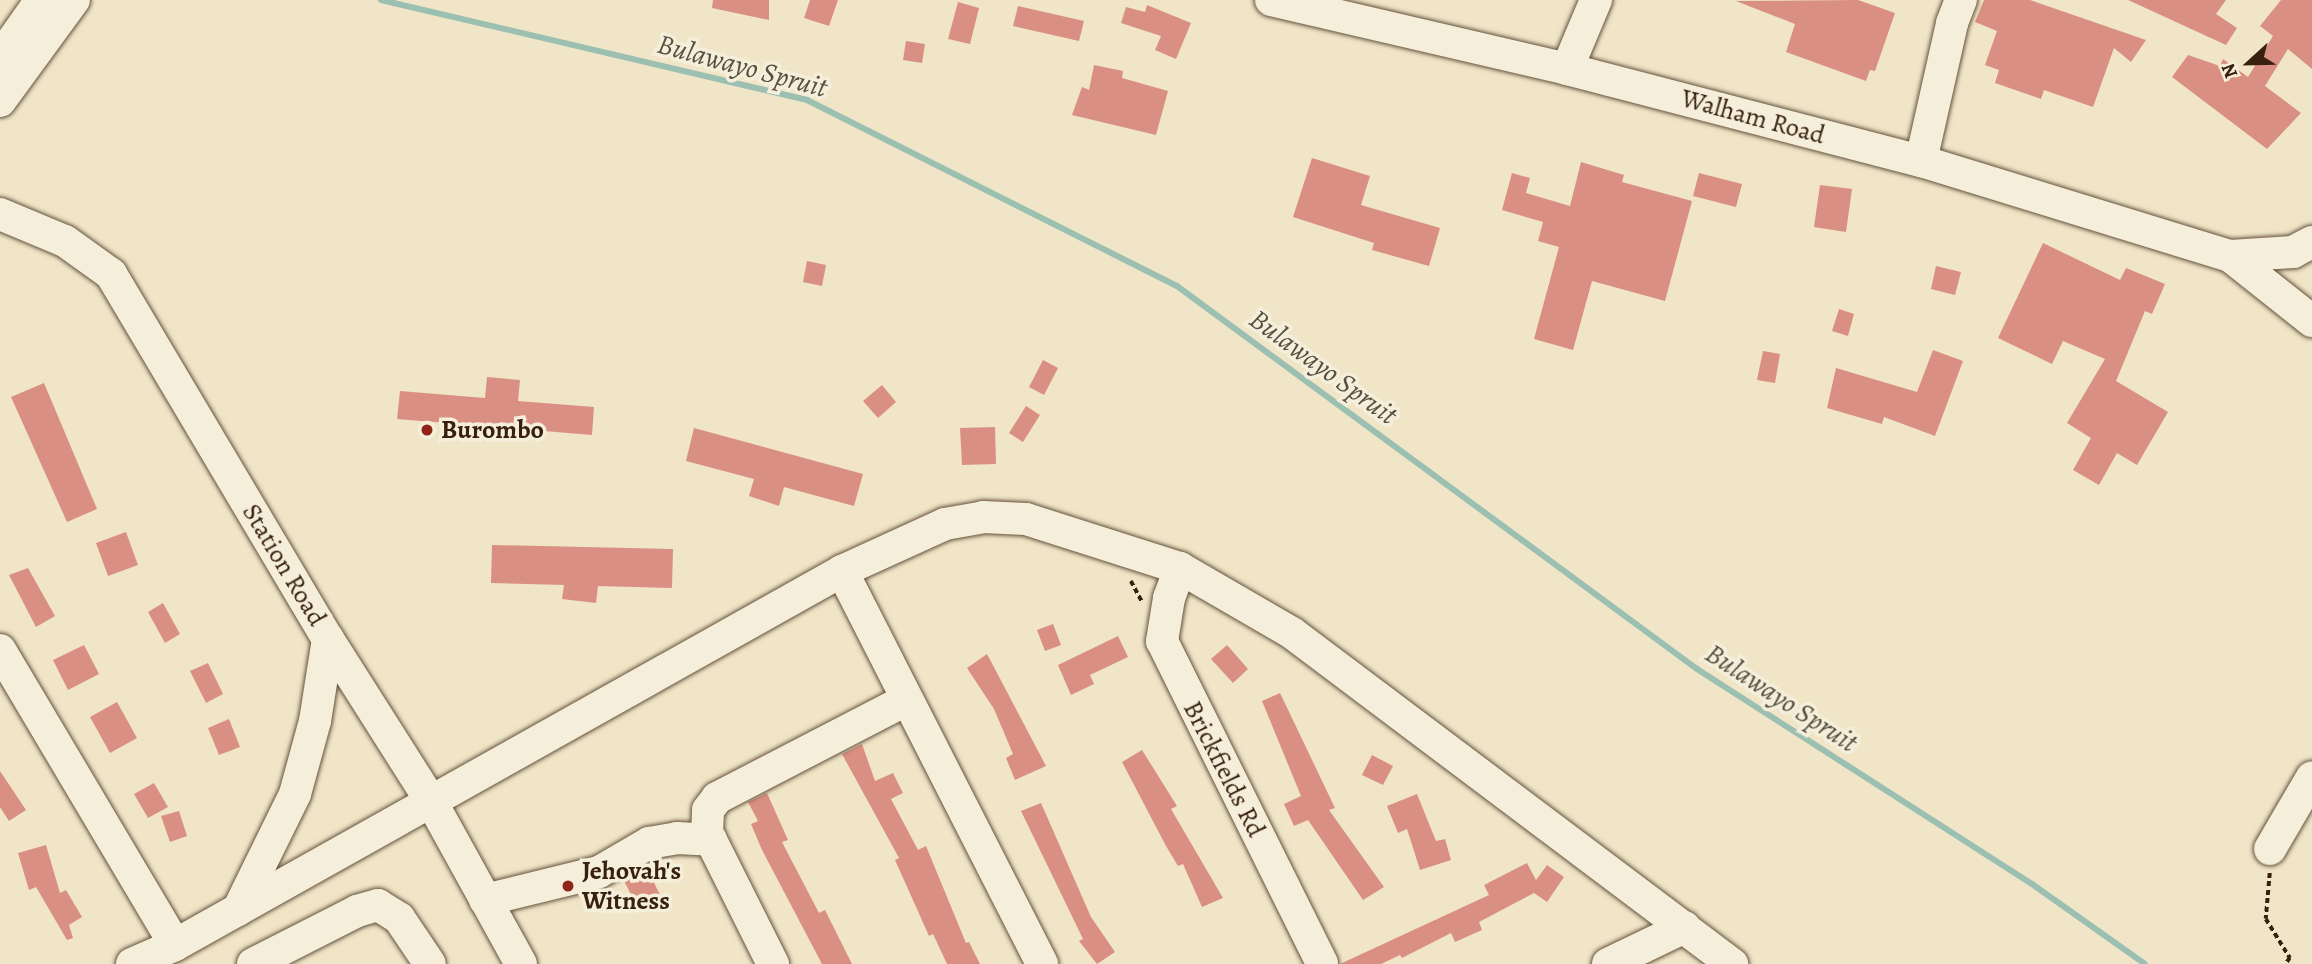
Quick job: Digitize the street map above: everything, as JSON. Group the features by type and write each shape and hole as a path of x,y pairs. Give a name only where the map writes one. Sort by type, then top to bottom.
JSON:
{"street":[{"path":"0,58 41,0"},
{"path":"0,101 74,0"},
{"name":"Walham Road","path":"1271,0 1567,69 1921,161 2230,256"},
{"path":"1567,69 1597,0"},
{"path":"1921,161 1952,23 1961,0"},
{"name":"Station Road","path":"0,214 65,242 111,274 328,639 431,801 521,964"},
{"path":"2230,256 2293,252 2312,242"},
{"path":"2230,256 2312,321"},
{"path":"132,964 175,945 842,571 945,524 983,517 1026,519 1180,568 1292,633 1732,964"},
{"name":"Brickfields Rd","path":"1180,568 1169,598 1162,642 1322,964"},
{"path":"842,571 904,701 1042,964"},
{"path":"238,909 295,794 315,721 328,639"},
{"path":"0,650 175,945"},
{"path":"772,964 711,841 705,822 717,798 904,701"},
{"path":"2270,849 2312,777"},
{"path":"485,900 599,872 649,843 677,838 711,841"},
{"path":"253,964 357,911 377,905 399,918 430,964"},
{"path":"1608,964 1685,927"}],"path":[{"path":"1114,546 1144,606"},
{"path":"2270,849 2266,919 2290,958 2286,964"}],"building":[{"path":"713,0 769,0 769,20 712,8"},
{"path":"810,0 838,0 829,26 804,18"},
{"path":"1858,0 1895,13 1875,71 1870,70 1866,81 1786,52 1795,24 1736,1"},
{"path":"1984,0 2030,0 2146,40 2131,62 2114,48 2093,107 2044,90 2041,99 1995,83 1999,70 1985,65 1997,31 1975,22"},
{"path":"2128,0 2226,0 2216,14 2237,28 2226,45"},
{"path":"2281,0 2312,0 2312,69 2288,49 2265,86 2301,113 2267,149 2172,77 2188,55 2220,66 2223,59 2248,77 2273,36 2260,26"},
{"path":"958,2 979,8 970,44 948,39"},
{"path":"1147,5 1191,23 1176,59 1155,50 1161,36 1121,23 1126,7 1145,12"},
{"path":"1018,6 1084,21 1079,41 1013,26"},
{"path":"906,41 925,44 922,63 903,60"},
{"path":"1094,65 1123,71 1122,78 1168,91 1156,135 1072,115 1082,87 1089,90"},
{"path":"1312,158 1370,176 1361,205 1440,228 1429,266 1372,250 1374,243 1293,217"},
{"path":"1581,162 1624,175 1622,182 1692,201 1665,301 1592,281 1573,350 1534,339 1559,247 1538,241 1543,222 1502,210 1512,173 1530,178 1526,193 1570,206"},
{"path":"1699,173 1742,184 1736,207 1693,196"},
{"path":"1820,185 1852,189 1846,232 1814,227"},
{"path":"2043,243 2120,280 2126,268 2165,284 2152,314 2145,311 2116,381 2168,412 2137,465 2117,453 2099,485 2073,470 2091,438 2067,423 2105,359 2063,341 2052,364 1998,338"},
{"path":"807,261 826,265 822,286 803,282"},
{"path":"1936,266 1961,272 1955,295 1931,289"},
{"path":"1839,309 1854,314 1848,336 1832,331"},
{"path":"1933,350 1963,361 1935,436 1884,417 1882,424 1827,408 1836,368 1917,392"},
{"path":"1763,351 1780,354 1775,383 1757,380"},
{"path":"1043,360 1058,368 1044,395 1029,387"},
{"path":"487,377 520,380 518,401 594,407 592,435 397,419 400,391 485,398"},
{"path":"44,383 97,509 67,522 11,397"},
{"path":"882,385 896,402 878,418 863,401"},
{"path":"1026,406 1040,415 1023,442 1009,433"},
{"path":"995,427 996,464 962,465 960,428"},
{"path":"694,428 863,474 854,506 784,487 779,506 749,496 754,479 686,461"},
{"path":"126,532 138,565 108,576 96,543"},
{"path":"492,545 673,549 672,588 598,586 596,603 562,599 564,585 491,583"},
{"path":"28,568 55,616 36,627 9,575"},
{"path":"163,603 180,634 165,643 148,612"},
{"path":"1053,624 1061,645 1045,651 1037,630"},
{"path":"1118,636 1128,657 1090,675 1094,684 1071,695 1058,665"},
{"path":"84,645 99,674 68,690 53,660"},
{"path":"1227,645 1248,669 1233,683 1211,659"},
{"path":"987,654 1046,766 1015,780 1006,758 1013,754 994,709 967,668"},
{"path":"208,663 223,694 206,703 190,671"},
{"path":"1280,693 1335,808 1329,810 1384,887 1363,900 1308,820 1294,826 1284,804 1301,796 1262,701"},
{"path":"117,702 137,738 110,753 90,717"},
{"path":"229,719 240,747 219,755 208,728"},
{"path":"862,744 875,781 893,773 903,793 891,799 918,850 926,846 966,943 969,942 980,964 947,964 933,934 929,936 895,860 899,858 842,754"},
{"path":"1142,750 1177,806 1171,809 1223,898 1202,907 1183,864 1178,866 1166,846 1122,762"},
{"path":"1372,755 1393,766 1383,785 1362,775"},
{"path":"0,771 26,810 9,821 0,807"},
{"path":"154,783 168,807 148,818 134,794"},
{"path":"767,793 788,840 782,842 819,913 825,910 852,964 822,964 762,850 751,824 758,821 748,802"},
{"path":"1417,794 1436,841 1445,839 1451,860 1420,870 1407,829 1398,833 1387,806"},
{"path":"1041,803 1091,917 1115,952 1097,964 1079,941 1083,939 1021,811"},
{"path":"179,811 187,836 170,842 161,816"},
{"path":"46,845 60,893 66,890 82,917 69,925 73,938 67,940 36,887 29,890 18,853"},
{"path":"1527,863 1536,880 1547,865 1564,877 1547,902 1534,893 1479,922 1482,930 1455,942 1451,933 1402,958 1400,955 1381,964 1340,964 1489,895 1484,885"},
{"path":"646,866 660,895 637,906 623,879"}],"waterway":[{"name":"Bulawayo Spruit","path":"381,0 807,100 1177,286 1697,669 2032,884 2145,964"}],"place":[{"name":"Burombo","path":"427,430"},
{"name":"Jehovah's Witness","path":"568,886"}]}
